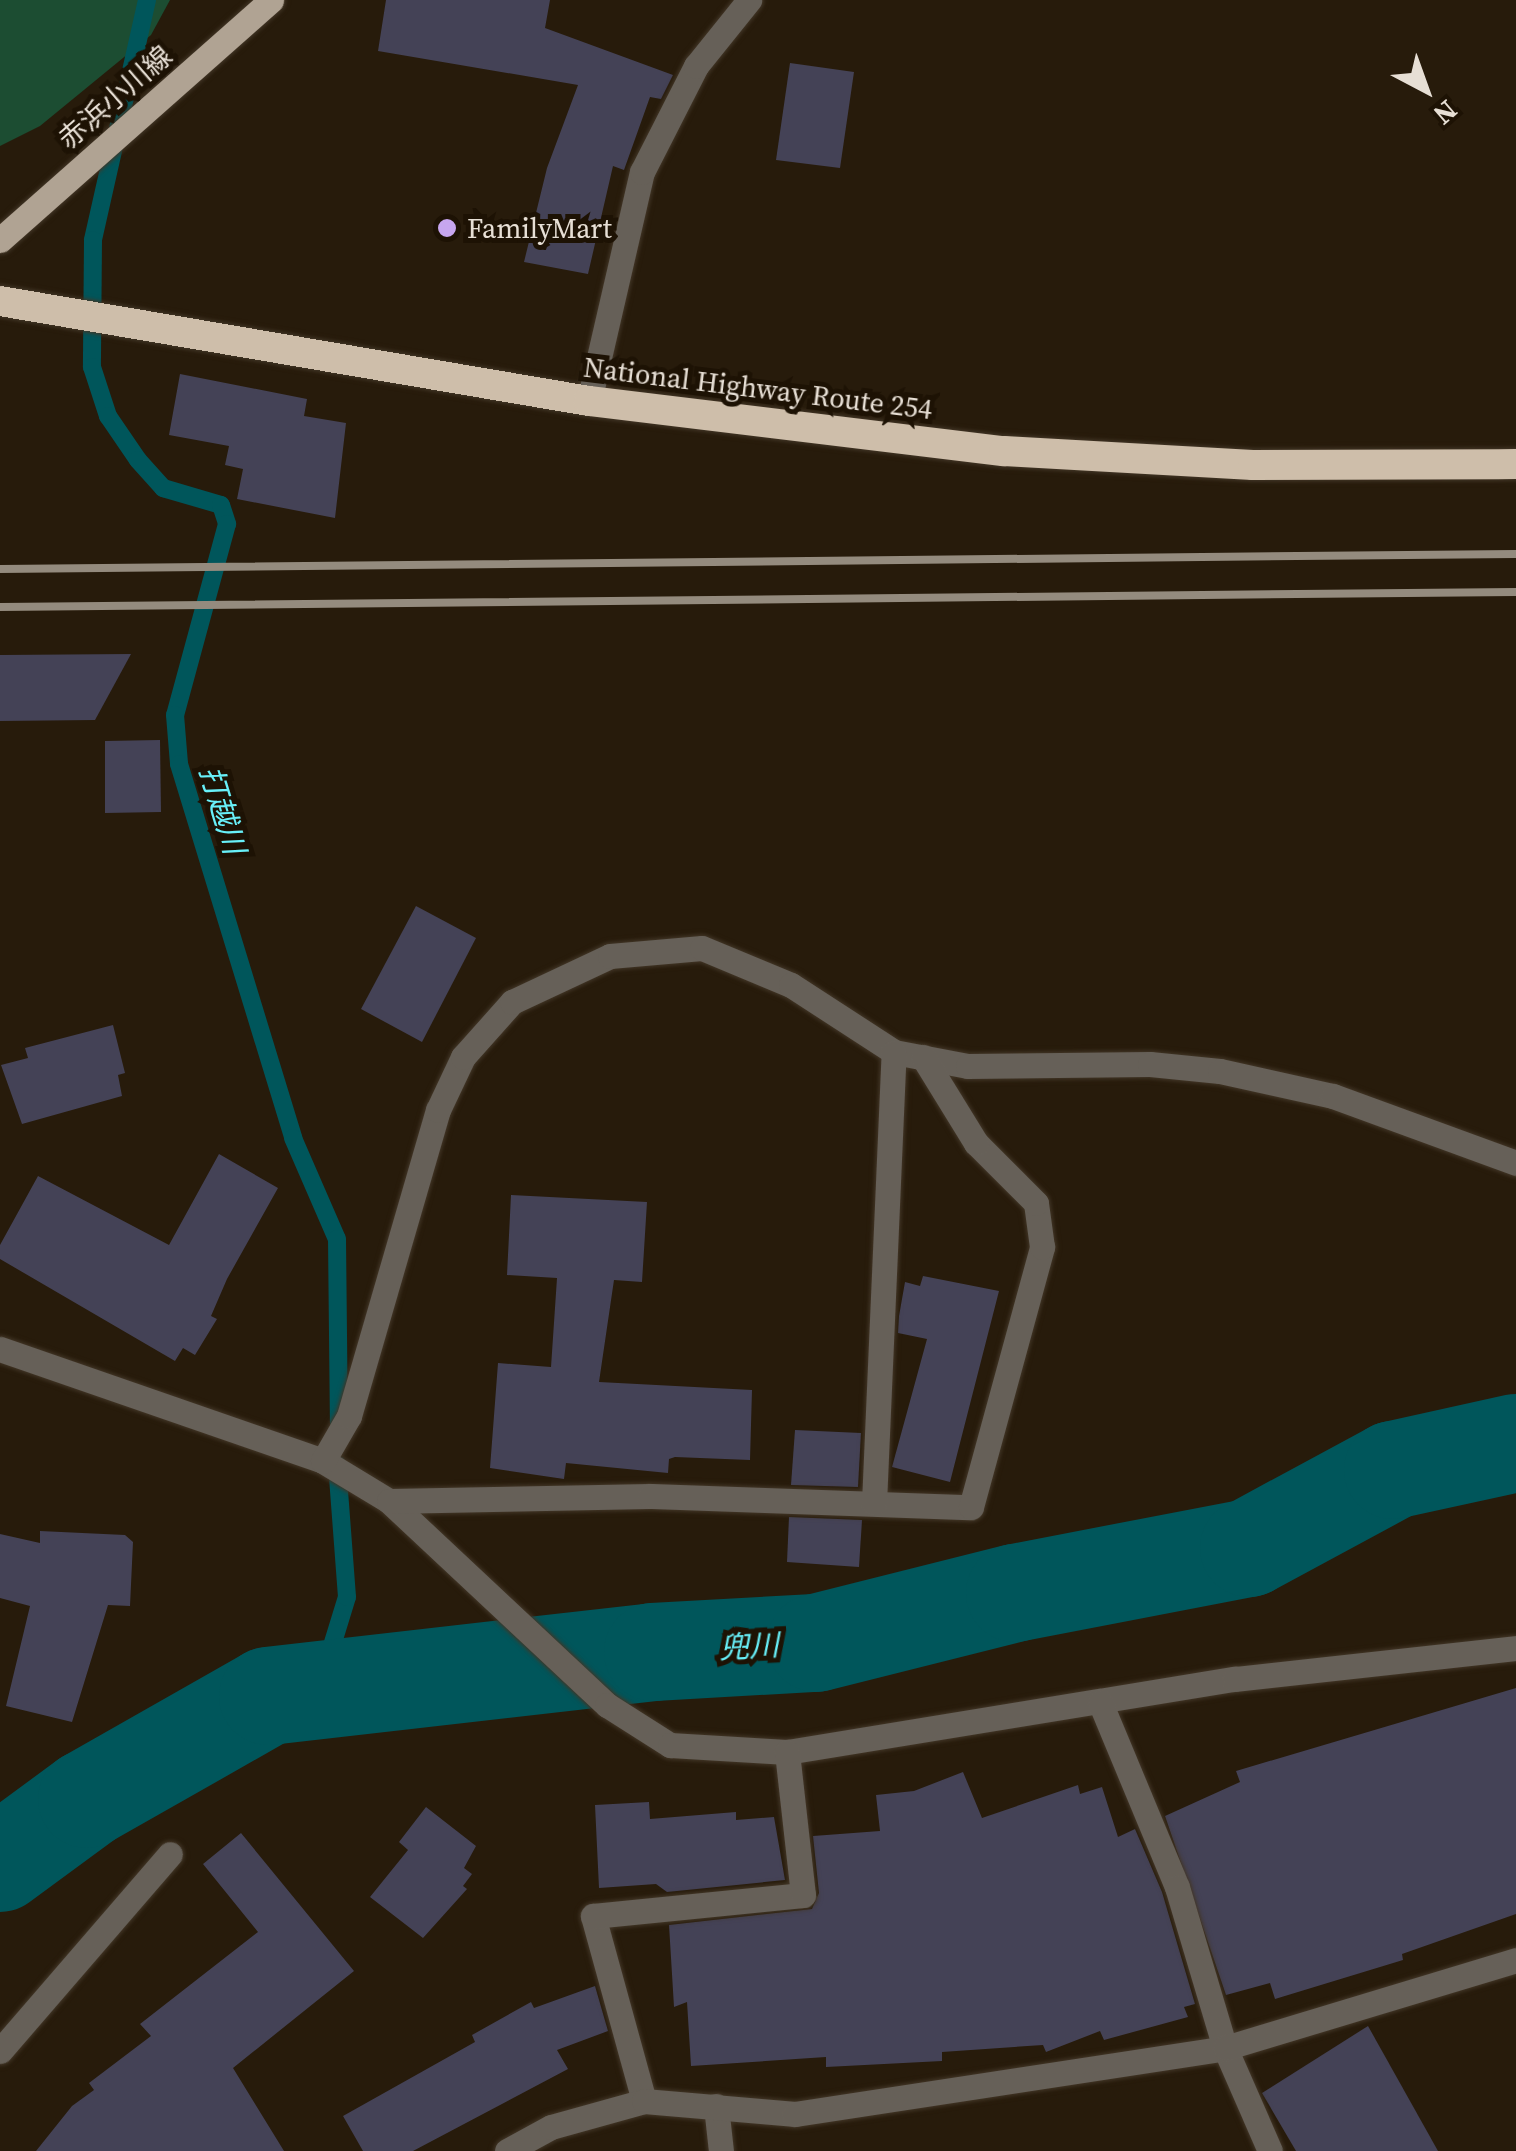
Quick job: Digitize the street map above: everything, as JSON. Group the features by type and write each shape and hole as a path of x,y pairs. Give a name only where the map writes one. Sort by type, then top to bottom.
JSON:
{"highway":[{"name":"National Highway Route 254","path":"0,300 122,325 589,400 1004,451 1253,465 1516,464"}],"main road":[{"name":"赤浜小川線","path":"0,240 271,0"}],"street":[{"path":"589,400 642,172 696,66 749,0"},
{"path":"323,1461 350,1416 438,1110 464,1058 512,1002 610,956 702,948 791,984 894,1052 968,1066 1150,1064 1220,1071 1333,1096 1516,1162"},
{"path":"874,1503 894,1052"},
{"path":"389,1501 650,1496 971,1507 1042,1247 1036,1203 976,1143 922,1057"},
{"path":"0,1349 323,1461 389,1501 607,1705 670,1744 787,1752 1235,1678 1516,1648"},
{"path":"1100,1702 1178,1887 1225,2048 1270,2151"},
{"path":"644,2101 593,1916 803,1894 787,1752"},
{"path":"0,2051 170,1854"},
{"path":"507,2151 551,2126 644,2101 795,2114 907,2102 1225,2048 1516,1960"},
{"path":"716,2106 721,2151"}],"green space":[{"path":"0,0 170,0 151,35 40,126 0,146"}],"building":[{"path":"386,0 550,0 545,28 673,75 661,99 650,97 624,170 613,166 588,274 524,262 547,168 578,85 378,51"},
{"path":"790,63 854,72 840,168 776,160"},
{"path":"180,374 307,399 304,416 346,423 335,518 237,499 243,469 225,465 229,446 169,435"},
{"path":"131,654 95,720 0,721 0,655"},
{"path":"160,740 161,812 105,813 105,741"},
{"path":"416,906 476,938 422,1042 361,1009"},
{"path":"113,1025 125,1073 118,1075 122,1096 22,1124 1,1065 28,1058 25,1048"},
{"path":"219,1154 278,1188 227,1279 211,1316 217,1319 195,1355 183,1348 175,1361 0,1259 0,1245 38,1176 169,1245"},
{"path":"511,1195 647,1202 642,1282 614,1280 599,1382 752,1390 750,1460 675,1457 669,1459 668,1473 566,1463 564,1479 490,1468 498,1363 551,1367 557,1278 507,1275"},
{"path":"923,1276 999,1291 950,1482 892,1467 927,1339 898,1333 899,1316 905,1282 920,1286"},
{"path":"795,1430 861,1433 858,1487 791,1485"},
{"path":"789,1517 862,1520 859,1567 787,1562"},
{"path":"40,1531 125,1535 133,1542 130,1606 108,1605 72,1722 6,1706 30,1606 0,1598 0,1534 40,1543"},
{"path":"1516,1688 1516,1914 1402,1954 1403,1960 1275,1999 1270,1983 1226,1995 1165,1816 1240,1782 1236,1771"},
{"path":"963,1772 982,1818 1078,1785 1080,1794 1102,1787 1118,1837 1135,1829 1162,1892 1195,2004 1184,2007 1188,2017 1104,2040 1100,2031 1046,2052 1043,2045 942,2052 942,2061 826,2067 826,2057 691,2066 687,2002 674,2007 669,1925 812,1909 819,1893 813,1836 880,1831 876,1795 914,1791"},
{"path":"649,1802 650,1819 736,1812 736,1820 774,1817 785,1880 667,1892 656,1884 599,1888 595,1805"},
{"path":"426,1807 476,1846 464,1868 472,1874 463,1886 467,1889 423,1938 370,1897 408,1850 399,1842"},
{"path":"241,1833 354,1971 233,2068 284,2151 36,2151 72,2106 94,2090 89,2083 151,2036 140,2024 258,1932 203,1864"},
{"path":"595,1986 608,2031 557,2050 568,2069 413,2151 363,2151 343,2116 475,2042 472,2035 531,2002 534,2008"},
{"path":"1368,2026 1438,2151 1296,2151 1262,2093"}],"waterway":[{"name":"打越川","path":"147,0 93,240 92,367 108,416 138,460 163,488 221,505 227,524 175,715 179,764 293,1138 337,1239 339,1423"},
{"name":"兜川","path":"0,1863 87,1799 268,1696 653,1652 816,1643 1015,1593 1249,1548 1393,1470 1516,1443"},
{"name":"打越川","path":"319,1688 347,1597 337,1464"}],"railway":[{"path":"0,569 1516,554"},
{"path":"0,607 1516,592"}],"place":[{"name":"FamilyMart","path":"447,228"}]}
